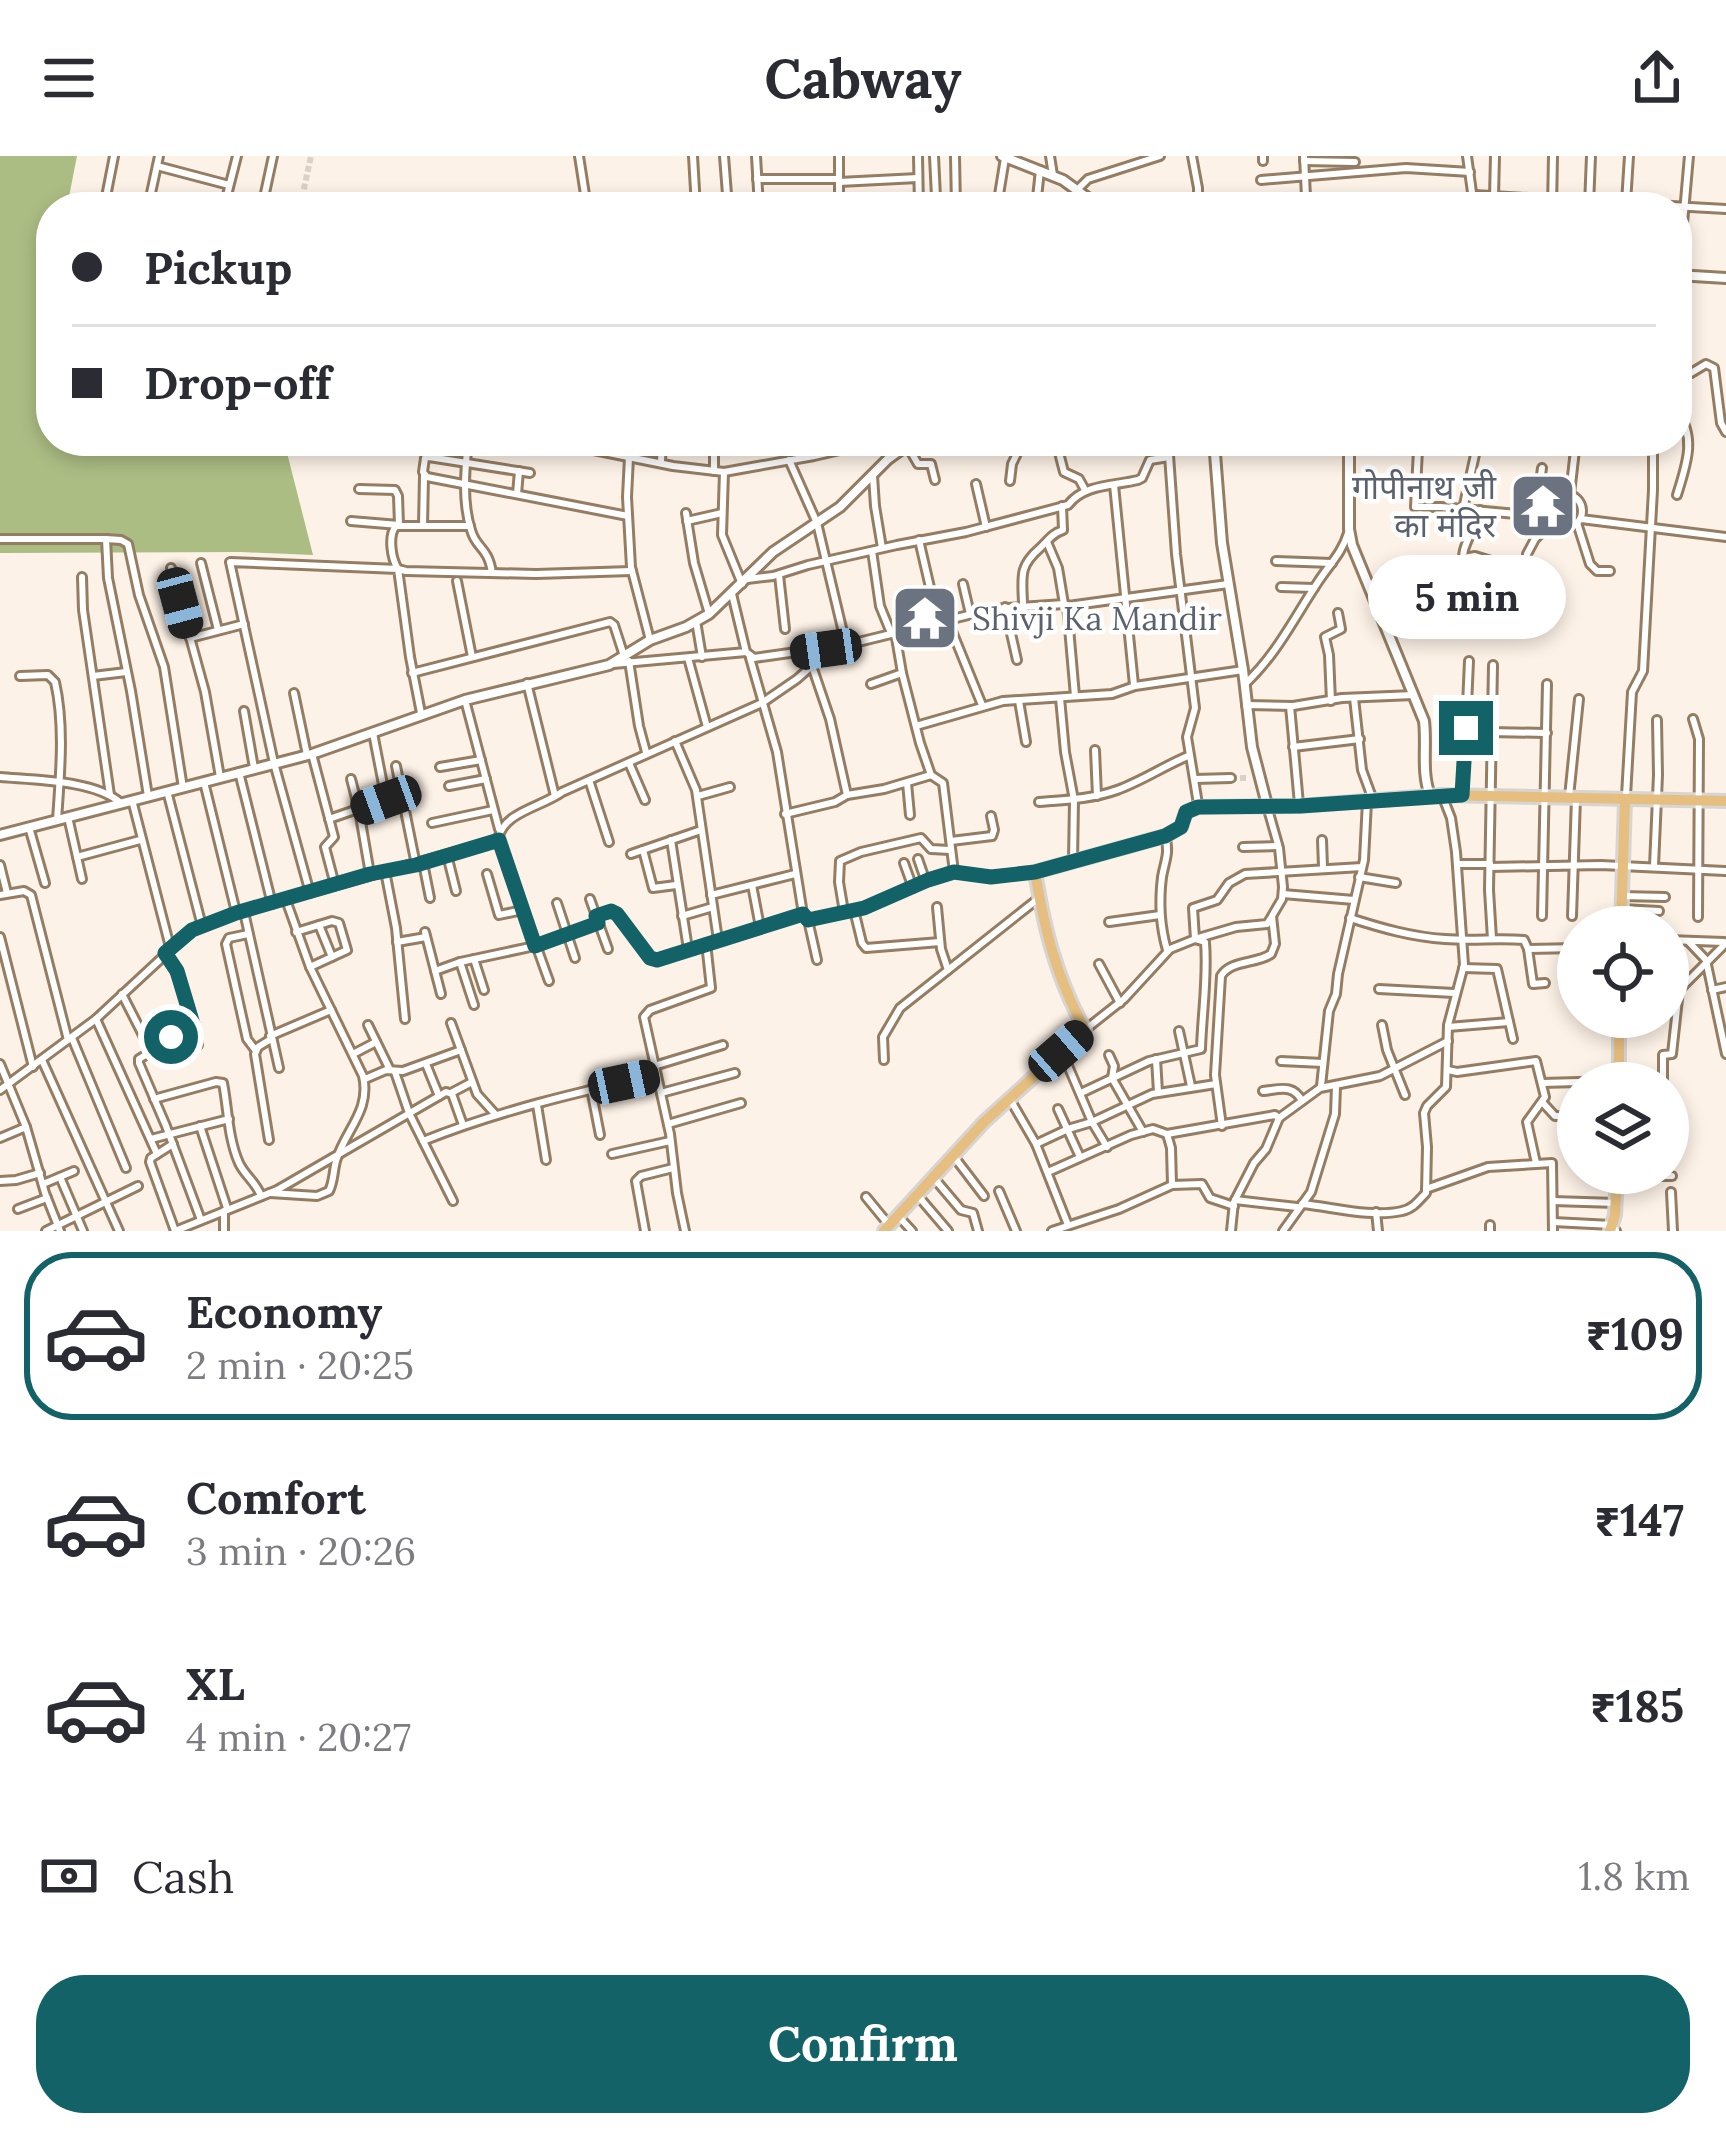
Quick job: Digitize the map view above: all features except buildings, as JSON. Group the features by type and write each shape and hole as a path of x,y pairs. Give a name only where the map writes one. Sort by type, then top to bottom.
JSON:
{"main road":[{"path":"890,1224 1010,1098 1085,1030 1060,983 1035,872 1165,836 1181,827 1186,812 1198,807 1300,806 1462,795 1726,801"},
{"path":"1622,906 1625,800"},
{"path":"1613,1229 1616,1194"}],"street":[{"path":"107,192 115,156"},
{"path":"152,192 160,156"},
{"path":"227,192 237,156"},
{"path":"265,192 273,156"},
{"path":"579,156 585,192"},
{"path":"693,156 695,192"},
{"path":"724,156 727,192"},
{"path":"756,156 757,192"},
{"path":"839,156 839,192"},
{"path":"918,156 918,192"},
{"path":"934,156 936,192"},
{"path":"955,156 956,192"},
{"path":"1051,156 1053,176"},
{"path":"1078,189 1088,179 1160,156"},
{"path":"1192,156 1198,192"},
{"path":"1420,156 1421,169"},
{"path":"1467,156 1473,192"},
{"path":"1494,192 1495,156"},
{"path":"1552,192 1553,156"},
{"path":"1590,192 1592,156"},
{"path":"1627,192 1629,156"},
{"path":"1685,192 1689,156"},
{"path":"1000,192 1003,157 1081,192"},
{"path":"1306,192 1304,159 1470,172"},
{"path":"1261,180 1305,176 1354,163"},
{"path":"157,166 229,184"},
{"path":"1038,192 1040,170"},
{"path":"757,179 918,178"},
{"path":"1692,207 1726,209"},
{"path":"1692,276 1726,278"},
{"path":"1692,372 1717,364 1721,423 1726,432"},
{"path":"467,456 470,526 487,552 492,573"},
{"path":"624,456 719,471 808,456"},
{"path":"662,456 662,463"},
{"path":"716,456 724,539 745,582"},
{"path":"626,659 650,640 710,614 773,553 840,507 894,456"},
{"path":"915,456 918,464 931,464 935,480"},
{"path":"1010,481 1016,456"},
{"path":"1060,456 1064,472 1079,479 1085,490"},
{"path":"1085,1030 1120,1003 1168,951 1195,939 1267,924 1283,894 1278,846 1254,778 1244,670 1222,543 1216,456"},
{"path":"1052,1231 1172,1185 1202,1184 1210,1198 1234,1203 1376,1212 1408,1209 1426,1190 1424,1113 1446,1088 1448,1027 1463,968 1456,852 1451,818 1425,775 1424,721 1352,545 1347,456"},
{"path":"1417,456 1415,507 1551,519 1566,528 1579,521 1726,537"},
{"path":"1463,509 1475,456"},
{"path":"1570,494 1574,456"},
{"path":"1625,800 1632,692 1643,671 1652,456"},
{"path":"1677,495 1686,456"},
{"path":"423,526 427,457 530,472"},
{"path":"629,457 632,571 650,640"},
{"path":"745,582 1070,505 1085,490 1142,478 1150,460 1169,457 1195,708 1187,731 1188,756 1198,807"},
{"path":"789,460 817,523 846,645"},
{"path":"1542,468 1540,482 1553,498"},
{"path":"517,494 519,471"},
{"path":"873,473 882,548"},
{"path":"424,476 628,516"},
{"path":"976,484 986,527"},
{"path":"1114,485 1135,686"},
{"path":"359,489 395,490 398,525"},
{"path":"1551,519 1548,509 1553,498 1570,494 1581,503 1579,521 1591,564 1597,571 1610,571"},
{"path":"1023,604 1024,567 1053,533 1063,530 1062,506"},
{"path":"1466,613 1470,602 1464,550 1480,510"},
{"path":"710,614 694,563 687,517 722,513"},
{"path":"1527,554 1551,519"},
{"path":"351,521 470,526"},
{"path":"398,525 391,533 392,558 398,569 421,713"},
{"path":"1244,686 1282,642 1343,549 1349,529"},
{"path":"0,539 106,539 122,540 130,547 136,586 167,678 183,788"},
{"path":"106,539 108,578 148,796"},
{"path":"919,540 938,622"},
{"path":"1047,542 1065,605 1075,696"},
{"path":"872,551 880,606 893,633 931,775 944,783 954,872"},
{"path":"1464,558 1474,556 1514,568 1512,610"},
{"path":"1276,561 1332,563"},
{"path":"310,892 274,763 230,562 492,573 632,571"},
{"path":"201,563 218,630"},
{"path":"171,568 208,704 220,777"},
{"path":"779,575 785,629"},
{"path":"82,578 110,795"},
{"path":"457,581 472,657"},
{"path":"963,584 970,614"},
{"path":"0,835 309,755 421,713 626,659 748,653 754,658 832,648 1023,604 1065,605 1228,584"},
{"path":"1281,587 1314,588"},
{"path":"732,594 777,752 796,874 818,960"},
{"path":"1005,607 1017,660"},
{"path":"1331,701 1325,637 1341,629 1338,613"},
{"path":"947,619 983,706"},
{"path":"696,621 702,657"},
{"path":"412,673 610,622 626,659 646,754"},
{"path":"190,638 246,624"},
{"path":"500,830 512,817 763,701 832,648"},
{"path":"688,658 707,727"},
{"path":"1462,795 1469,661"},
{"path":"1492,939 1493,665"},
{"path":"812,666 847,795"},
{"path":"916,726 983,706 1112,694 1135,686 1244,670"},
{"path":"93,676 127,672"},
{"path":"871,683 902,673"},
{"path":"20,676 48,675 56,682 62,818 82,879"},
{"path":"527,683 555,796"},
{"path":"1542,916 1546,683"},
{"path":"294,693 334,839 325,847 335,885"},
{"path":"1246,705 1290,706 1414,695"},
{"path":"1060,698 1074,800 1072,861"},
{"path":"1320,1088 1329,1011 1362,867 1370,800 1354,698"},
{"path":"1572,906 1572,798 1579,699"},
{"path":"465,700 499,840 549,981"},
{"path":"1019,701 1027,742"},
{"path":"1290,706 1300,806"},
{"path":"244,711 254,768"},
{"path":"1693,719 1700,739 1698,917"},
{"path":"1654,868 1657,720"},
{"path":"1466,728 1548,733"},
{"path":"373,733 386,800"},
{"path":"1293,747 1360,739"},
{"path":"675,741 698,796 718,940"},
{"path":"1095,750 1097,796"},
{"path":"1039,802 1097,796 1188,756"},
{"path":"440,767 481,760"},
{"path":"629,763 645,800"},
{"path":"396,766 430,898"},
{"path":"239,772 272,904"},
{"path":"785,814 931,775"},
{"path":"0,777 60,782 110,795 121,803"},
{"path":"1196,779 1232,778"},
{"path":"351,779 370,874"},
{"path":"448,786 487,779"},
{"path":"589,780 609,842"},
{"path":"204,782 248,934 279,1068"},
{"path":"907,783 910,815"},
{"path":"698,796 730,787"},
{"path":"166,791 202,926"},
{"path":"329,819 401,794"},
{"path":"132,800 168,950 198,1045"},
{"path":"432,823 494,809"},
{"path":"844,912 840,861 861,851 921,838 931,849 992,836 991,816"},
{"path":"29,827 45,883"},
{"path":"631,854 702,830"},
{"path":"1165,836 1169,850 1160,915 1168,951"},
{"path":"77,856 140,840"},
{"path":"0,1090 96,1019 192,930 240,912 499,840"},
{"path":"671,840 688,950"},
{"path":"1322,840 1323,868"},
{"path":"1243,847 1278,846"},
{"path":"644,850 653,888 677,885"},
{"path":"447,855 456,891"},
{"path":"918,859 926,882"},
{"path":"904,863 913,889"},
{"path":"1460,864 1724,871"},
{"path":"0,866 4,894 24,891 31,895 70,1040 126,1168"},
{"path":"1195,939 1193,908 1217,900 1229,883 1245,874 1362,867"},
{"path":"385,871 405,1019"},
{"path":"434,971 568,935 611,911 652,960 760,927 854,910 954,872 991,877 1035,872"},
{"path":"487,874 500,915 523,910"},
{"path":"711,895 796,874"},
{"path":"1359,877 1396,883"},
{"path":"752,885 760,927"},
{"path":"1283,894 1354,900"},
{"path":"1622,902 1665,897"},
{"path":"884,1060 883,1037 911,997 1040,898"},
{"path":"590,899 608,949"},
{"path":"266,1195 326,1193 333,1184 339,1153 362,1111 365,1079 310,967 286,900"},
{"path":"1622,902 1640,906"},
{"path":"557,903 575,958"},
{"path":"937,907 948,970"},
{"path":"682,916 713,908"},
{"path":"854,910 866,948 940,942"},
{"path":"1109,922 1160,915"},
{"path":"1222,1126 1216,1084 1221,976 1229,967 1271,954 1275,944 1271,916"},
{"path":"1350,918 1393,932 1524,940 1533,984 1545,983"},
{"path":"296,932 339,922 347,948 310,967"},
{"path":"319,925 332,957"},
{"path":"248,934 229,938 226,944 247,1040 256,1051 268,1140"},
{"path":"397,942 426,935 441,994"},
{"path":"0,937 33,1067"},
{"path":"1195,939 1205,942 1208,976 1201,1049"},
{"path":"1689,941 1726,942"},
{"path":"1689,942 1706,960 1726,1054"},
{"path":"1663,1062 1663,1055 1672,1054 1679,990 1726,942"},
{"path":"685,1231 644,1016 711,988 706,944"},
{"path":"1528,949 1557,948"},
{"path":"475,959 484,990"},
{"path":"460,962 474,1005"},
{"path":"1099,964 1120,1003"},
{"path":"1463,968 1497,969 1513,1039"},
{"path":"1712,991 1726,986"},
{"path":"1379,989 1455,993"},
{"path":"122,994 150,1051 139,1061 201,1220"},
{"path":"256,1051 270,1038 331,1010"},
{"path":"96,1019 157,1154"},
{"path":"1448,1027 1509,1022"},
{"path":"451,1023 479,1098 497,1116"},
{"path":"368,1025 453,1202"},
{"path":"1382,1025 1406,1095"},
{"path":"147,1044 195,1031"},
{"path":"1179,1031 1191,1087"},
{"path":"1231,1231 1234,1203 1279,1118 1320,1088 1381,1076 1448,1041"},
{"path":"353,1054 376,1042"},
{"path":"423,1142 463,1125 656,1070 723,1045"},
{"path":"1081,1094 1156,1059 1216,1048"},
{"path":"365,1079 461,1051"},
{"path":"1061,1051 1107,1147"},
{"path":"1109,1055 1112,1078 1143,1132"},
{"path":"1156,1059 1158,1093"},
{"path":"42,1060 119,1231"},
{"path":"1281,1061 1323,1063"},
{"path":"1448,1070 1537,1061 1545,1091 1543,1103 1527,1122 1536,1163"},
{"path":"0,1064 59,1229"},
{"path":"426,1064 439,1096"},
{"path":"661,1093 735,1073"},
{"path":"154,1099 219,1081 224,1084 234,1150 241,1167 266,1195"},
{"path":"173,1144 150,1162 175,1231 266,1195 472,1082"},
{"path":"1542,1083 1557,1083"},
{"path":"1036,1144 1158,1093 1216,1084"},
{"path":"1282,1231 1311,1192 1335,1114 1336,1086"},
{"path":"1263,1091 1291,1088 1302,1101"},
{"path":"591,1089 600,1135"},
{"path":"451,1093 463,1125"},
{"path":"1010,1098 1036,1144 1068,1226"},
{"path":"668,1124 741,1102"},
{"path":"1543,1103 1557,1116"},
{"path":"537,1105 545,1160"},
{"path":"1058,1109 1080,1157"},
{"path":"1048,1172 1153,1129 1167,1134 1279,1118"},
{"path":"150,1139 229,1119"},
{"path":"200,1126 226,1210 224,1231"},
{"path":"0,1138 26,1127"},
{"path":"1167,1134 1172,1185"},
{"path":"613,1154 670,1141"},
{"path":"953,1155 984,1196"},
{"path":"1426,1190 1488,1167 1552,1163 1553,1226 1613,1229"},
{"path":"645,1231 636,1181 673,1168"},
{"path":"43,1184 74,1171"},
{"path":"0,1181 40,1173"},
{"path":"60,1177 83,1231"},
{"path":"933,1177 961,1210 973,1213 978,1231"},
{"path":"46,1231 59,1229 138,1186"},
{"path":"999,1191 1016,1231"},
{"path":"916,1194 948,1231"},
{"path":"1671,1194 1673,1231"},
{"path":"866,1197 890,1224 912,1231"},
{"path":"18,1209 46,1198"},
{"path":"1553,1201 1616,1203"},
{"path":"1376,1212 1378,1231"}],"green space":[{"path":"0,156 77,156 70,192 36,192 36,456 288,456 313,555 0,553"}],"tunnel":[{"path":"303,192 311,156"},
{"path":"1231,778 1248,778"}],"place":[{"name":"गोपीनाथ जी का मंदिर","path":"1543,506"},
{"name":"Shivji Ka Mandir","path":"925,618"}],"route":[{"path":"171,1037 195,1031 177,971 165,953 192,930 236,913 499,840 535,946 598,923 596,916 611,911 650,958 657,960 803,914 808,920 864,908 954,872 991,877 1035,872 1165,836 1181,827 1186,812 1198,807 1300,806 1462,795 1466,728"}]}
